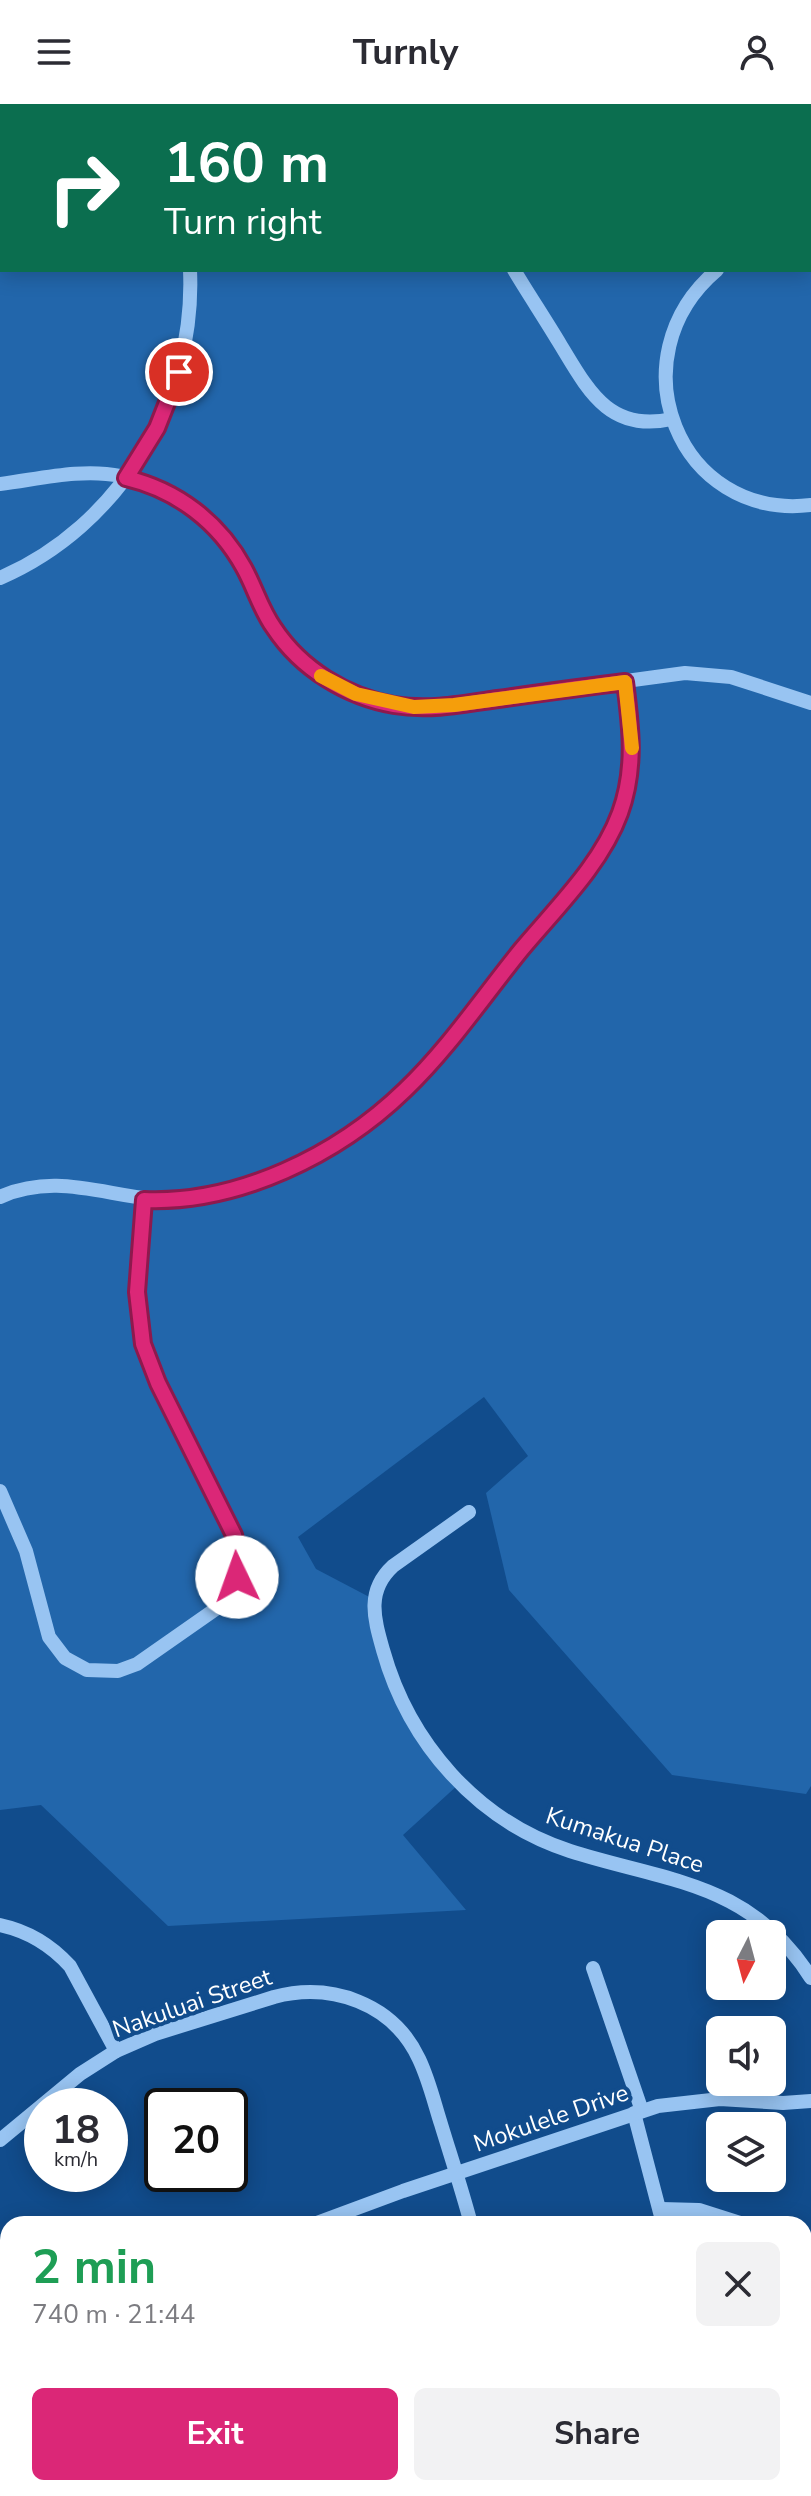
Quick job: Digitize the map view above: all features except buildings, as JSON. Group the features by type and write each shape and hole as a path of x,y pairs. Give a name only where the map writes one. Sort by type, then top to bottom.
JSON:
{"street":[{"path":"0,578 63,542 107,501 126,478 157,428 179,372 189,313 190,272"},
{"path":"515,272 598,401 616,414 637,421 672,419"},
{"path":"715,272 691,295 681,310 668,345 665,382 672,419 690,452 716,479 732,489 767,503 811,505"},
{"path":"0,484 78,473 126,478 179,499 210,523 235,553 264,614 289,648 320,675 356,694 394,705 434,707 662,675 708,674 752,682 811,703"},
{"path":"0,1197 32,1185 57,1184 144,1200 197,1198 241,1188 345,1138 385,1108 416,1079 593,862 612,832 625,798 631,763 631,728 625,682"},
{"path":"0,1491 26,1551 49,1637 65,1658 87,1670 118,1671 137,1664 220,1606 233,1588 239,1566 234,1535 154,1373 143,1344 137,1292 144,1200"},
{"name":"Kumakua Place","path":"469,1512 393,1566 385,1573 375,1593 374,1620 388,1668 401,1701 424,1742 457,1781 521,1830 571,1851 678,1879 720,1895 775,1934 811,1978"},
{"path":"0,1925 35,1937 60,1955 79,1978 116,2051"},
{"path":"593,1968 638,2112 662,2216"},
{"name":"Nakuluai Street","path":"0,2140 80,2074 116,2051 155,2034 291,1992 325,1992 350,1998 374,2009 411,2044 425,2075 469,2216"},
{"name":"Mokulele Drive","path":"336,2216 638,2112 698,2100 811,2101"},
{"path":"661,2209 699,2210 718,2216"}],"shaded area":[{"path":"0,272 811,272 811,1786 806,1794 672,1775 509,1590 486,1493 528,1456 484,1397 298,1537 316,1569 377,1601 410,1730 459,1784 403,1835 466,1910 168,1926 41,1805 0,1810"}],"slow traffic":[{"path":"321,676 375,701 414,707 454,705 625,682 632,748"}],"route":[{"path":"179,372 157,428 126,478 179,499 210,523 235,553 264,614 289,648 304,662 320,675 356,694 375,701 414,707 454,705 625,682 632,745 625,798 603,848 406,1089 345,1138 262,1180 197,1198 144,1200 137,1292 143,1344 158,1383 234,1535 239,1555 237,1577"}]}
